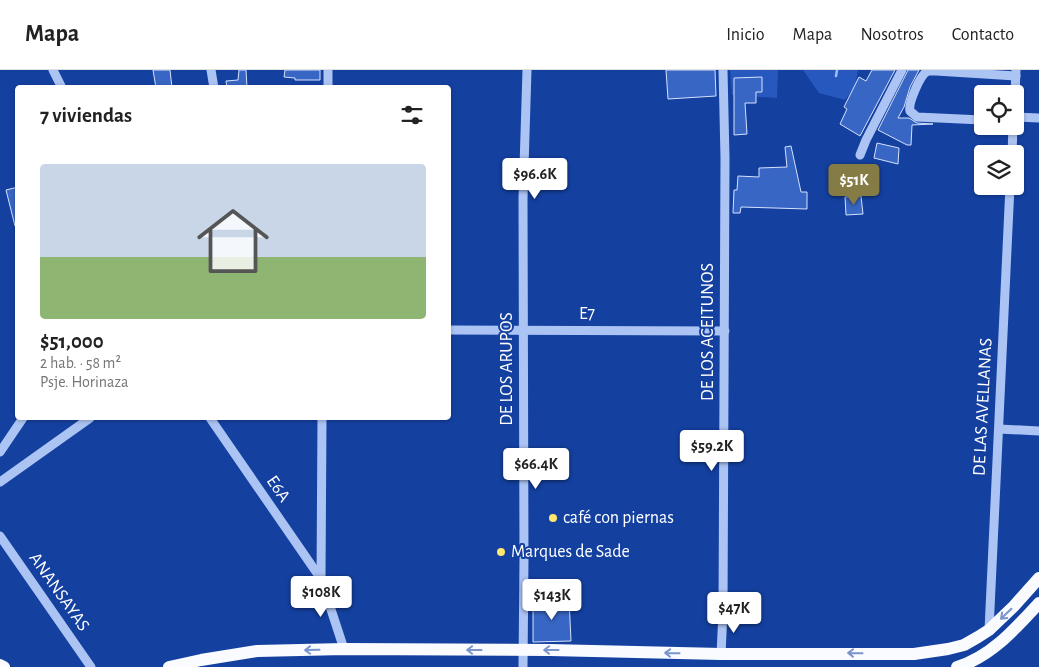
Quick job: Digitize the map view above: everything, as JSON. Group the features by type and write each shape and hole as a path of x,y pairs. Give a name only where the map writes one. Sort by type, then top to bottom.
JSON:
{"main road":[{"path":"169,667 257,651 344,649 721,654 914,654 964,645 988,630 1014,606 1039,578"},
{"path":"957,667 979,662 1039,603"},
{"path":"0,665 4,667"}],"street":[{"path":"53,70 60,85"},
{"path":"211,70 214,85"},
{"path":"328,70 328,85"},
{"name":"DE LOS ARUPOS","path":"523,667 523,199 527,70"},
{"name":"DE LOS ACEITUNOS","path":"721,654 725,331 725,158 722,70"},
{"path":"860,155 902,70"},
{"path":"974,120 917,117 910,111 909,107 913,95 923,75 928,72 1016,73"},
{"path":"1024,118 1039,118"},
{"name":"DE LAS AVELLANAS","path":"988,630 1010,195"},
{"name":"E7","path":"451,330 725,331"},
{"path":"0,452 22,420"},
{"path":"0,482 87,420"},
{"name":"E6A","path":"211,420 321,579"},
{"path":"322,420 321,579 344,649"},
{"path":"999,429 1039,431"},
{"name":"ANANSAYAS","path":"0,536 91,667"}],"shaded area":[{"path":"730,70 778,70 777,98 732,95"},
{"path":"803,70 858,70 855,87 845,100 819,93"}],"building":[{"path":"153,70 170,70 172,85 156,85"},
{"path":"239,70 246,70 247,85 227,85 226,81 238,80"},
{"path":"285,70 320,70 320,80 295,80 295,78 284,77"},
{"path":"666,70 715,70 716,96 668,99"},
{"path":"872,70 895,70 860,136 840,124 847,109 844,107 859,77 866,81"},
{"path":"908,70 919,70 898,118 909,118 917,123 933,124 912,125 911,145 907,145 878,130"},
{"path":"762,77 762,92 756,92 756,103 745,103 747,134 734,135 734,78"},
{"path":"877,143 899,148 898,164 874,158"},
{"path":"791,146 801,192 807,192 807,209 741,207 740,213 733,213 734,190 737,190 738,176 759,177 759,168 787,167 785,147"},
{"path":"15,188 15,226 6,190"},
{"path":"861,196 863,214 846,215 845,197"},
{"path":"569,599 571,641 533,642 533,600"}],"waterway":[{"path":"836,76 837,70"}],"place":[{"name":"café con piernas","path":"553,518"},
{"name":"Marques de Sade","path":"501,552"}]}
